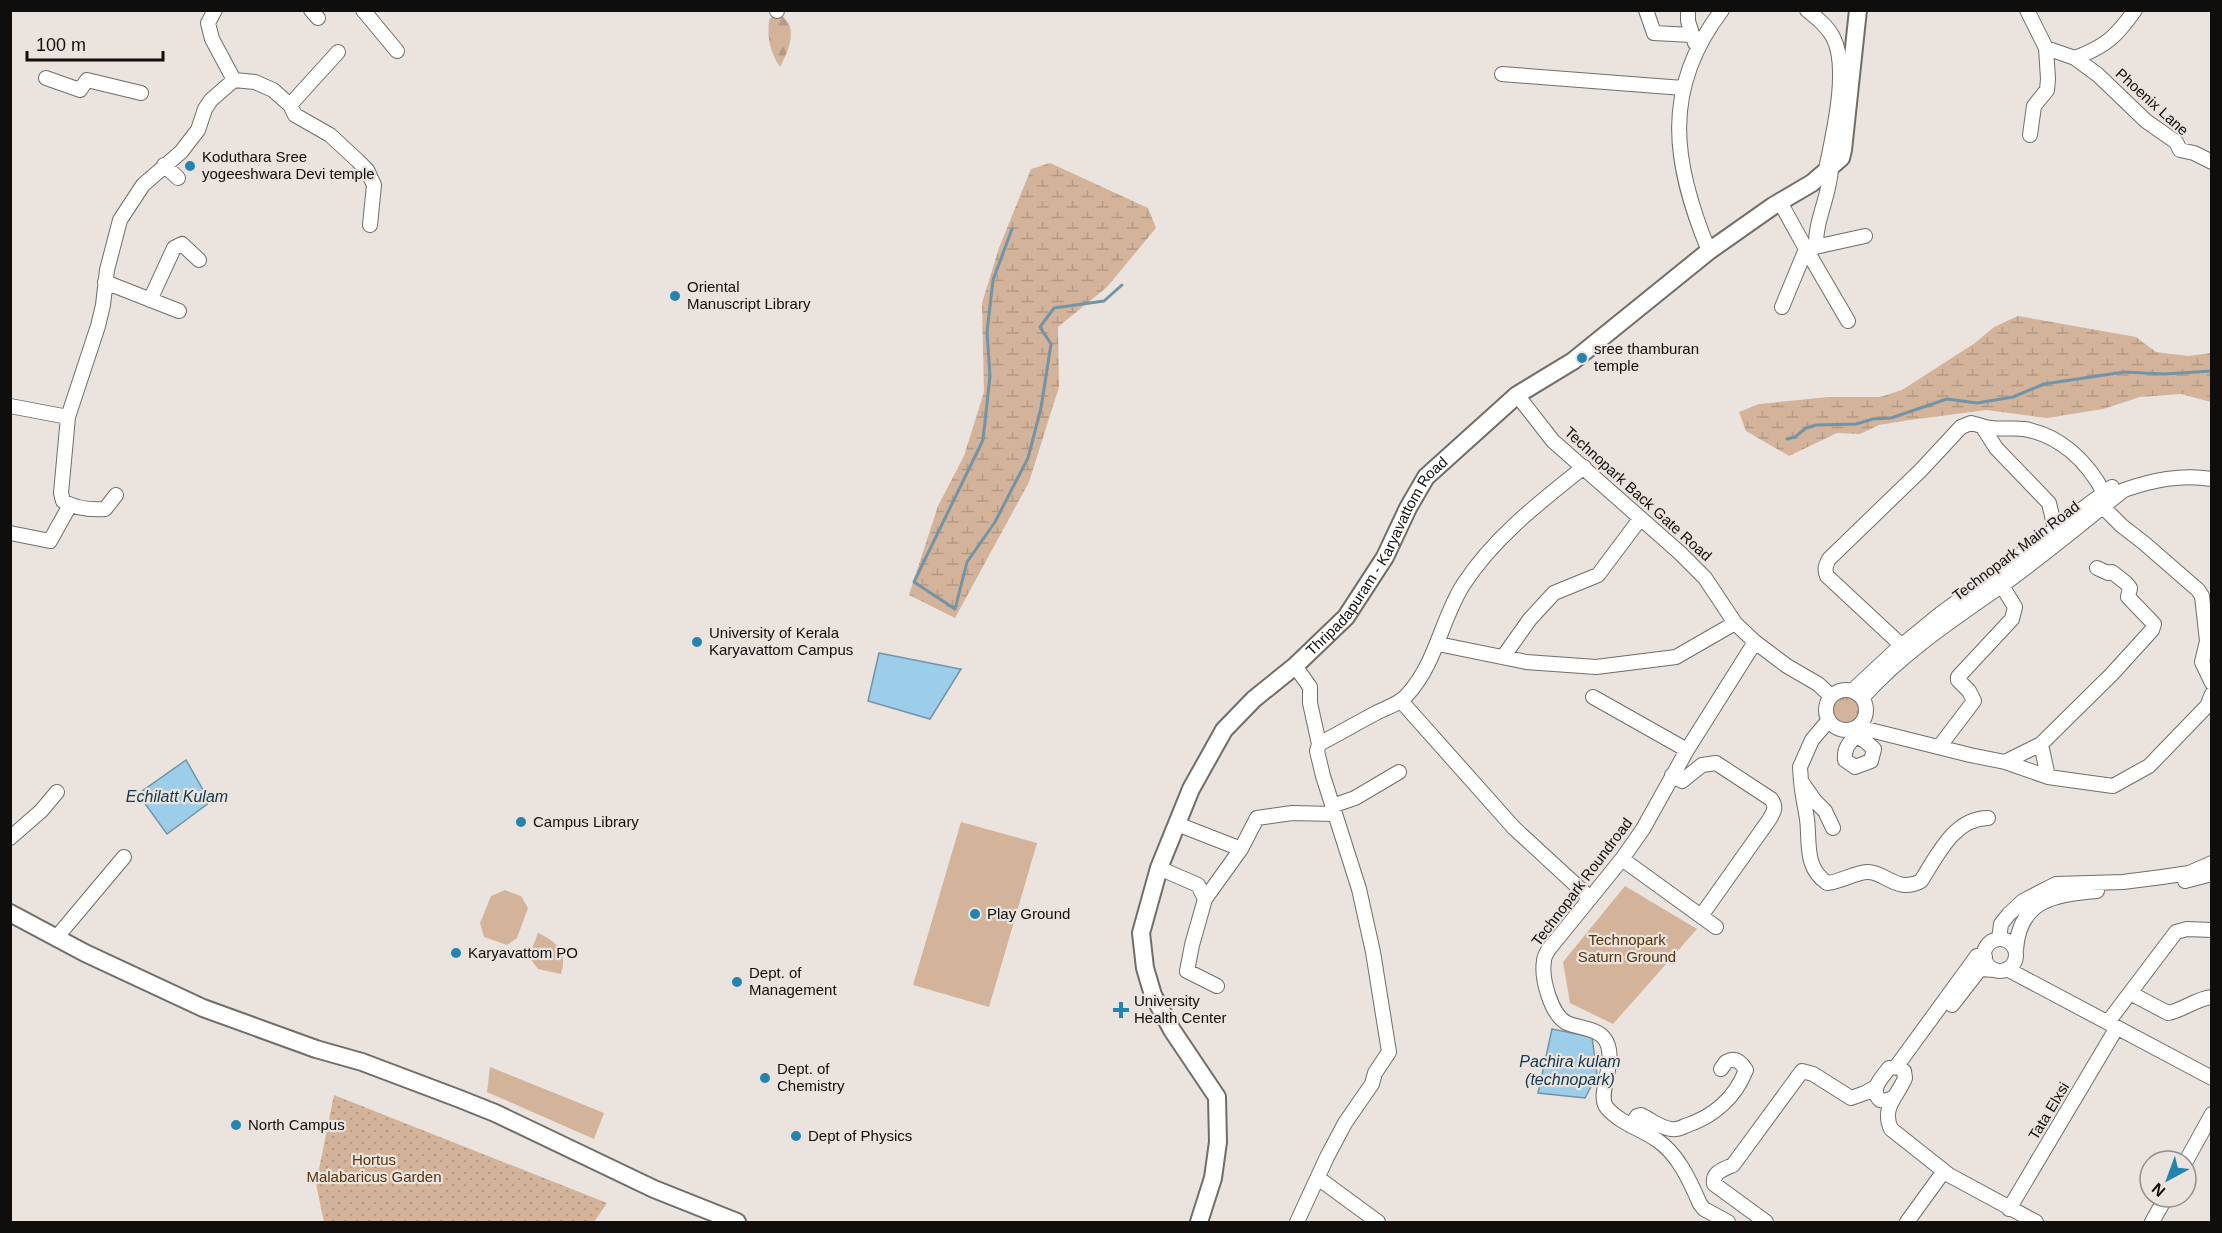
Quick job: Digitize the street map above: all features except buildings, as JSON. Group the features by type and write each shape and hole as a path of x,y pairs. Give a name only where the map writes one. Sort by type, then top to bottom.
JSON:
{"main road":[{"path":"1828,171 1841,158 1843,150 1858,10"},
{"name":"Thripadapuram - Karyavattom Road","path":"1199,1222 1213,1178 1218,1142 1217,1097 1172,1030 1154,995 1145,968 1141,933 1159,868 1191,789 1224,730 1254,699 1295,666 1346,617 1384,557 1426,477 1517,395 1573,361 1709,252 1828,171"},
{"path":"10,913 203,1008 316,1049 362,1062 469,1102 660,1191 737,1222"}],"street":[{"path":"215,10 208,23 212,39 234,80"},
{"path":"363,10 397,51"},
{"path":"1646,10 1654,33 1692,35"},
{"path":"1688,10 1697,50"},
{"path":"1709,252 1692,211 1681,162 1679,107 1683,88 1697,50 1722,10"},
{"path":"1782,307 1811,248 1830,183 1828,171 1836,115 1840,57 1832,35 1808,10"},
{"path":"2027,10 2046,48 2047,90 2034,106 2030,135"},
{"path":"2075,58 2092,52 2112,40 2135,10"},
{"name":"Phoenix Lane","path":"2046,48 2075,58 2098,75 2146,120 2176,142 2180,150 2194,153 2211,162"},
{"path":"290,105 338,52"},
{"path":"1502,74 1683,88"},
{"path":"46,78 80,90 87,80 141,93"},
{"path":"116,495 105,509 92,510 63,501 68,417 99,327 105,282 120,220 143,185 181,152 198,130 210,100 234,80 255,82 273,90 290,105 296,115 330,135 366,170 374,185 370,225"},
{"path":"164,165 178,178"},
{"path":"1780,202 1811,248 1848,321"},
{"path":"1811,248 1865,236"},
{"path":"150,300 174,248 182,244 199,260"},
{"path":"105,282 179,311"},
{"name":"Technopark Back Gate Road","path":"1517,395 1553,441 1680,553 1705,578 1735,623 1755,642 1787,666 1818,684 1831,696"},
{"path":"10,406 68,417"},
{"path":"1895,651 1900,644 1827,576 1826,565 1829,559 1921,470 1961,427 1971,423 2025,429 2062,443 2077,456 2089,470 2103,500 2122,526 2198,590 2202,597 2206,641 2202,662 2211,683"},
{"path":"1982,426 1996,448 2049,503 2055,529"},
{"path":"1319,744 1407,696 1438,644 1452,607 1464,584 1487,555 1529,511 1584,467"},
{"name":"Technopark Main Road","path":"1857,695 1895,651 2116,484 2141,475 2176,470 2211,474"},
{"name":"Technopark Main Road","path":"2027,551 2055,529 2124,490 2148,482 2175,477 2198,476 2211,479"},
{"name":"Technopark Main Road","path":"1857,695 1974,603 2002,586 2103,500 2116,484"},
{"path":"10,533 50,541 70,505"},
{"path":"1503,657 1530,619 1554,593 1598,575 1640,519"},
{"path":"2005,762 2041,744 2152,630 2154,624 2128,597 2130,588 2126,582 2112,572 2108,573 2097,568"},
{"path":"1939,747 1974,701 1958,677 2012,619 2014,614 2015,607 2002,586"},
{"path":"1438,644 1526,662 1596,667 1676,657 1735,623"},
{"name":"Technopark Roundroad","path":"1728,1222 1704,1209 1681,1166 1658,1140 1631,1126 1606,1108 1603,1098 1610,1053 1605,1039 1600,1034 1564,1021 1552,1008 1545,982 1544,961 1549,949 1622,859 1654,811 1672,775 1755,642"},
{"path":"1295,666 1310,687 1310,702 1319,744 1317,751 1333,810 1359,889 1373,952 1389,1052 1327,1157 1297,1222"},
{"name":"Technopark Main Road","path":"1831,696 1839,691 1857,695"},
{"path":"1831,696 1825,711 1828,720 1839,729 1939,747 2005,762 2048,777 2112,786 2149,766 2207,706 2211,694"},
{"path":"1855,731 1864,719 1866,710 1857,695"},
{"path":"1593,697 1687,750"},
{"path":"1401,700 1514,828 1590,898"},
{"path":"1828,720 1812,740 1800,767 1809,859 1816,873 1827,883 1867,872 1897,884 1917,884 1954,832 1965,823 1988,818"},
{"path":"2041,744 2048,777"},
{"path":"1672,775 1682,781 1702,765 1716,764 1774,803 1775,809 1769,820 1701,916"},
{"path":"1217,986 1187,971 1192,945 1205,899 1241,849 1257,818 1333,810 1399,772"},
{"path":"1801,781 1825,811 1833,828"},
{"path":"10,838 41,811 57,792"},
{"path":"1177,824 1241,849"},
{"path":"57,938 124,857"},
{"path":"1622,859 1716,927"},
{"path":"1999,939 2001,924 2009,914 2024,901 2056,884 2123,882 2162,877 2189,873 2211,863"},
{"path":"1159,868 1198,885 1205,899"},
{"path":"2008,963 2023,918 2037,904 2053,896 2159,886 2211,874"},
{"name":"Tata Elxsi","path":"2009,1209 2130,993 2176,932 2187,928 2211,930"},
{"path":"2008,963 2007,940 1994,940 1986,947 1985,957 1988,965 2008,963 2211,1078"},
{"path":"1899,1068 1977,956 1985,957"},
{"path":"1899,1068 1980,969 2008,963"},
{"path":"2130,993 2168,1013 2179,1010 2198,999 2211,997"},
{"path":"2114,1024 2211,1072"},
{"path":"1631,1126 1637,1116 1641,1115 1659,1126 1674,1130 1698,1122 1714,1113 1736,1091 1746,1070 1736,1060 1726,1062 1721,1069"},
{"path":"1766,1222 1714,1184 1713,1180 1721,1169 1733,1165 1802,1071 1813,1074 1851,1098 1865,1094 1876,1087 1889,1068 1899,1068"},
{"path":"1899,1068 1905,1080 1892,1098 1887,1116 1891,1129 1944,1171 2036,1222"},
{"path":"1876,1087 1875,1094 1880,1100 1885,1101 1892,1098"},
{"path":"2192,1149 2211,1114"},
{"path":"1907,1222 1944,1171"},
{"path":"1318,1178 1378,1222"}],"green space":[{"path":"776,13 784,17 791,30 787,53 780,67 770,45 768,33 769,20"},
{"path":"1050,163 1148,208 1156,228 1107,287 1058,327 1059,387 1029,482 955,618 909,595 938,506 964,456 984,392 982,303 999,248 1031,169"},
{"path":"2018,316 2136,337 2156,352 2188,356 2211,353 2211,402 2181,394 2140,397 2103,409 2047,418 1986,410 1879,425 1860,434 1837,433 1789,456 1746,431 1739,412 1759,404 1829,397 1880,397 1902,390 1975,343 1994,327"},
{"path":"1846,694 1857,699 1862,710 1857,721 1846,726 1835,721 1830,710 1835,699"},
{"name":"Play Ground","path":"961,822 1037,843 989,1007 913,985"},
{"name":"Technopark Saturn Ground","path":"1625,886 1697,929 1613,1024 1570,1003 1563,962"},
{"path":"505,890 521,896 528,908 517,938 507,945 484,937 480,923 491,896"},
{"path":"538,933 551,940 562,954 561,974 538,969 529,957"},
{"path":"490,1067 604,1113 594,1139 487,1092"},
{"name":"Hortus Malabaricus Garden","path":"334,1095 607,1203 594,1222 324,1222 316,1184"}],"water":[{"path":"879,653 961,669 930,719 868,701"},
{"name":"Echilatt Kulam","path":"186,760 210,802 167,834 138,794"},
{"name":"Pachira kulam (technopark)","path":"1552,1029 1592,1037 1597,1075 1585,1098 1538,1093"}],"waterway":[{"path":"1012,229 993,280 987,332 990,376 983,440 914,582 955,609 967,562 995,522 1028,458 1041,408 1051,344 1040,327 1054,308 1104,301 1122,285"},
{"path":"1787,439 1816,425 1856,424 1873,419 1891,418 1947,399 1977,403 2013,397 2044,384 2124,372 2164,374 2212,371"}],"place":[{"name":"Koduthara Sree yogeeshwara Devi temple","path":"190,166"},
{"name":"Oriental Manuscript Library","path":"675,296"},
{"name":"sree thamburan temple","path":"1582,358"},
{"name":"University of Kerala Karyavattom Campus","path":"697,642"},
{"name":"Campus Library","path":"521,822"},
{"name":"Play Ground","path":"975,914"},
{"name":"Karyavattom PO","path":"456,953"},
{"name":"Dept. of Management","path":"737,982"},
{"name":"University Health Center","path":"1121,1010"},
{"name":"Dept. of Chemistry","path":"765,1078"},
{"name":"North Campus","path":"236,1125"},
{"name":"Dept of Physics","path":"796,1136"}]}
